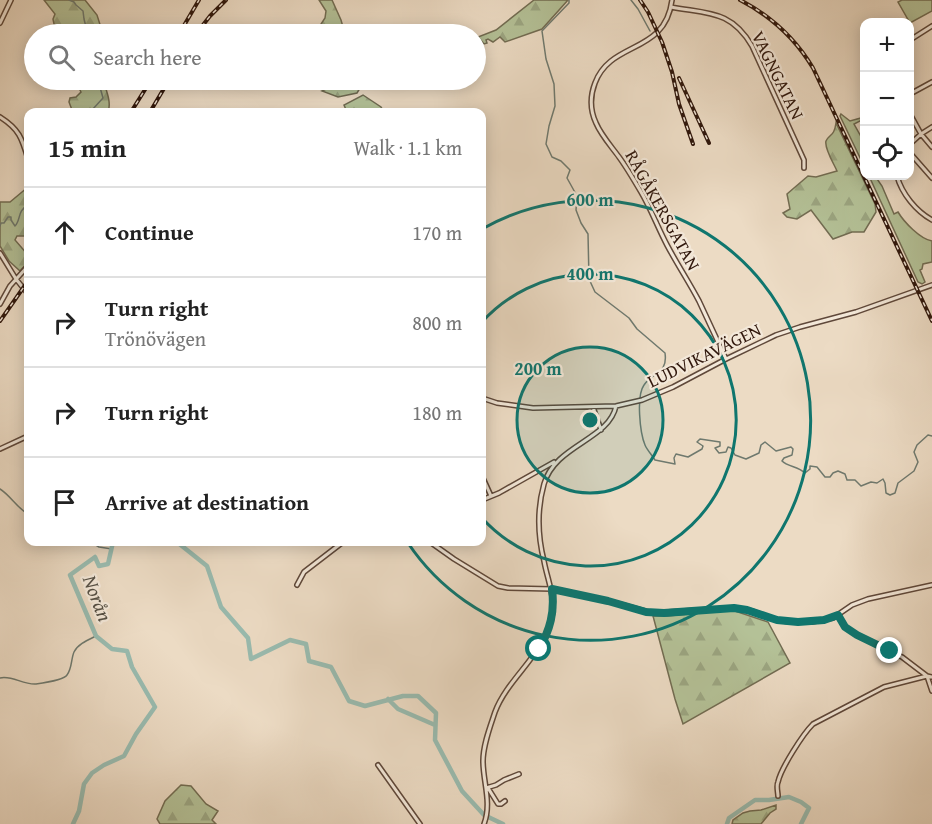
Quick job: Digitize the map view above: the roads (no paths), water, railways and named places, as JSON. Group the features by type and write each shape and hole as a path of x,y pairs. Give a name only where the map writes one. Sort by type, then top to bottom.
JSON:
{"street":[{"path":"0,22 11,0"},
{"name":"RÅGÅKERSGATAN","path":"672,0 668,18 663,27 655,35 617,57 601,71 591,98 592,111 600,130 642,193 698,299 726,359"},
{"name":"VAGNGATAN","path":"671,7 718,15 734,23 746,36 804,160 804,168"},
{"path":"914,37 932,26"},
{"path":"914,91 932,82"},
{"path":"0,117 15,127 24,148"},
{"path":"914,122 932,147"},
{"path":"914,140 932,127"},
{"path":"914,158 932,178"},
{"path":"898,180 910,201 932,220"},
{"path":"0,253 24,289"},
{"path":"0,304 10,286 24,270"},
{"name":"LUDVIKAVÄGEN","path":"486,399 533,408 616,406 640,400 673,387 776,335 856,312 932,285"},
{"path":"486,499 556,461 601,430 610,419 616,406"},
{"path":"593,407 601,430"},
{"path":"0,449 24,438"},
{"path":"484,824 487,810 487,788 483,757 495,714 506,691 535,654 547,633 553,610 552,589 544,563 540,538 544,482 556,461"},
{"path":"486,485 491,497"},
{"path":"297,585 304,572 338,546"},
{"path":"435,546 498,586 552,589 646,612 664,613 734,608 777,620 798,622 824,620 868,599 932,585"},
{"path":"838,615 845,627 902,657 927,676 932,691"},
{"path":"778,796 777,783 790,758 813,724 884,687 927,676 932,677"},
{"path":"378,765 420,824"},
{"path":"487,788 519,774"},
{"path":"487,788 498,804 505,801"}],"waterway":[{"path":"69,0 83,11 85,24"},
{"path":"569,0 569,3 542,31 546,59 554,84 555,106 546,144 552,157 561,161 570,170 567,178 577,196 576,210 588,234 589,279 595,292 629,318 637,329 665,353 662,369 644,385 640,397 640,424 643,439 655,460 675,464 676,454 688,457 702,449 703,446 697,442 700,439 720,442 720,446 715,448 719,453 726,452 728,447 735,455 746,459 759,453 761,445 765,442 776,451 791,447 792,455 782,461 805,473 810,466 817,467 825,477 830,477 838,471 845,474 847,480 855,480 861,486 871,482 877,483 883,479 886,493 890,495 895,493 898,483 914,471 918,462 914,452 917,445 928,435 932,436"},
{"path":"631,0 650,31"},
{"path":"94,108 103,98 101,90"},
{"path":"0,226 8,217 11,217 15,226 24,208"},
{"path":"0,489 24,511"},
{"path":"97,546 112,549"},
{"name":"Norån","path":"73,824 79,811 84,784 92,773 124,756 155,707 132,667 127,651 112,649 96,636 70,575 95,557 99,566 108,564 112,546"},
{"name":"Norån","path":"182,546 207,566 221,607 248,638 251,659 290,640 306,644 309,661 331,667 349,701 365,706 403,696 418,696 436,713 435,740 462,791 484,815 503,824"},
{"path":"0,678 36,684 65,677 69,673 76,649 96,636"},
{"name":"Norån","path":"388,699 398,709 435,725"},
{"name":"Norån","path":"727,824 729,818 755,800 789,797 809,808 801,824"}],"railway":[{"path":"185,24 199,0"},
{"path":"204,24 226,0"},
{"path":"640,0 662,42 693,144"},
{"path":"740,0 762,13 781,29 813,68 932,321"},
{"path":"679,78 709,143"},
{"path":"134,108 145,90"},
{"path":"152,108 163,90"},
{"path":"0,321 24,287"}]}
